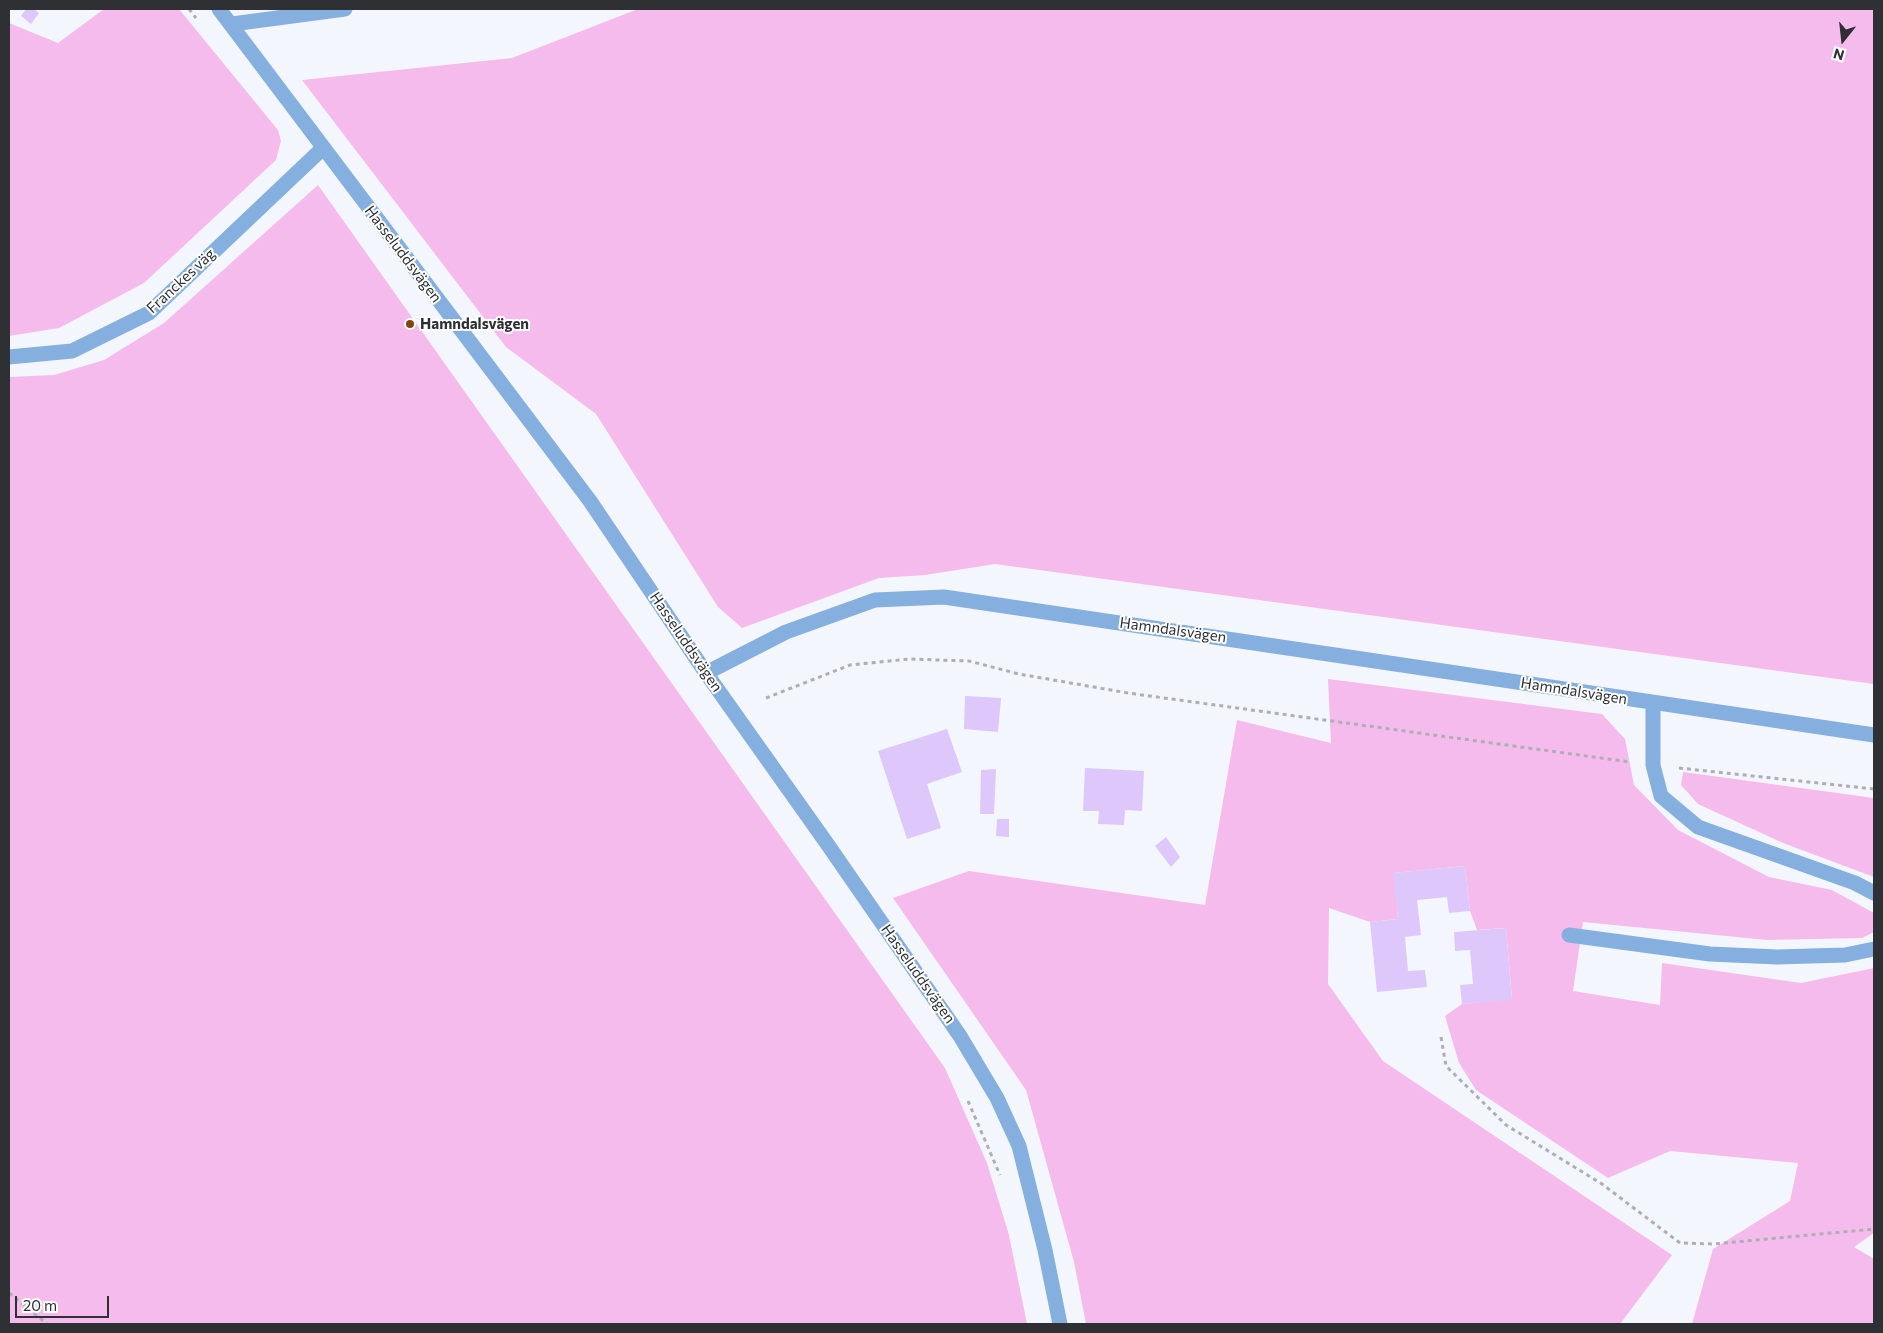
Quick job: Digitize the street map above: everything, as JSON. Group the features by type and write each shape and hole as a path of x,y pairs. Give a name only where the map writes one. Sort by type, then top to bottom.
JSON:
{"street":[{"name":"Hasseluddsvägen","path":"219,9 590,501 706,673 960,1036 997,1098 1019,1146 1045,1250 1060,1324"},
{"path":"232,24 345,9"},
{"name":"Franckes väg","path":"9,357 72,350 149,313 323,148"},
{"name":"Hamndalsvägen","path":"706,673 786,632 875,600 944,597 1410,665 1653,704 1874,735"},
{"path":"1653,704 1653,765 1661,796 1698,827 1855,883 1874,893"},
{"path":"1569,936 1710,954 1777,958 1845,955 1874,949"}],"path":[{"path":"189,9 200,23"},
{"path":"766,698 850,665 909,660 969,661 1019,674 1128,693 1653,765 1874,790"},
{"path":"1441,1037 1446,1066 1506,1125 1602,1184 1680,1244 1714,1244 1874,1230"},
{"path":"966,1095 1002,1181"},
{"path":"9,1293 47,1324"}],"shaded area":[{"path":"104,9 179,9 278,130 281,141 276,160 144,283 59,328 9,336 9,23 58,43"},
{"path":"638,9 1874,9 1874,684 995,564 925,575 879,578 742,628 718,607 596,414 506,347 302,80 512,58"},
{"path":"318,185 945,1068 987,1163 1009,1235 1027,1324 9,1324 9,377 54,375 104,360 164,323"},
{"path":"1328,679 1602,714 1625,739 1634,785 1678,830 1769,877 1832,890 1874,913 1874,932 1862,938 1767,940 1583,922 1573,991 1660,1005 1662,963 1801,983 1874,968 1874,1233 1854,1247 1874,1259 1874,1324 1692,1324 1713,1249 1790,1201 1798,1163 1670,1151 1608,1178 1476,1090 1459,1063 1445,1016 1462,1004 1512,999 1506,928 1477,930 1470,911 1465,866 1394,873 1398,919 1370,922 1329,908 1328,984 1383,1061 1672,1255 1620,1324 1086,1324 1074,1262 1026,1090 893,898 969,871 1205,905 1237,720 1331,743"},
{"path":"1683,772 1874,798 1874,877 1783,843 1698,804 1681,785"}],"building":[{"path":"26,9 34,9 39,13 31,24 21,16"},
{"path":"965,696 1001,698 998,732 964,729"},
{"path":"947,729 962,772 927,784 941,828 907,839 878,751"},
{"path":"1085,768 1144,771 1142,811 1125,810 1124,825 1098,824 1099,811 1083,811"},
{"path":"996,769 994,814 980,814 981,770"},
{"path":"997,819 1009,819 1009,837 996,836"},
{"path":"1166,837 1180,857 1171,867 1155,846"},
{"path":"1465,866 1470,911 1449,913 1447,897 1417,900 1421,935 1405,937 1408,971 1425,970 1427,987 1377,992 1370,922 1398,919 1393,873"},
{"path":"1506,928 1512,1000 1462,1004 1460,985 1473,984 1470,950 1455,951 1454,932"}],"place":[{"name":"Hamndalsvägen","path":"410,324"}]}
